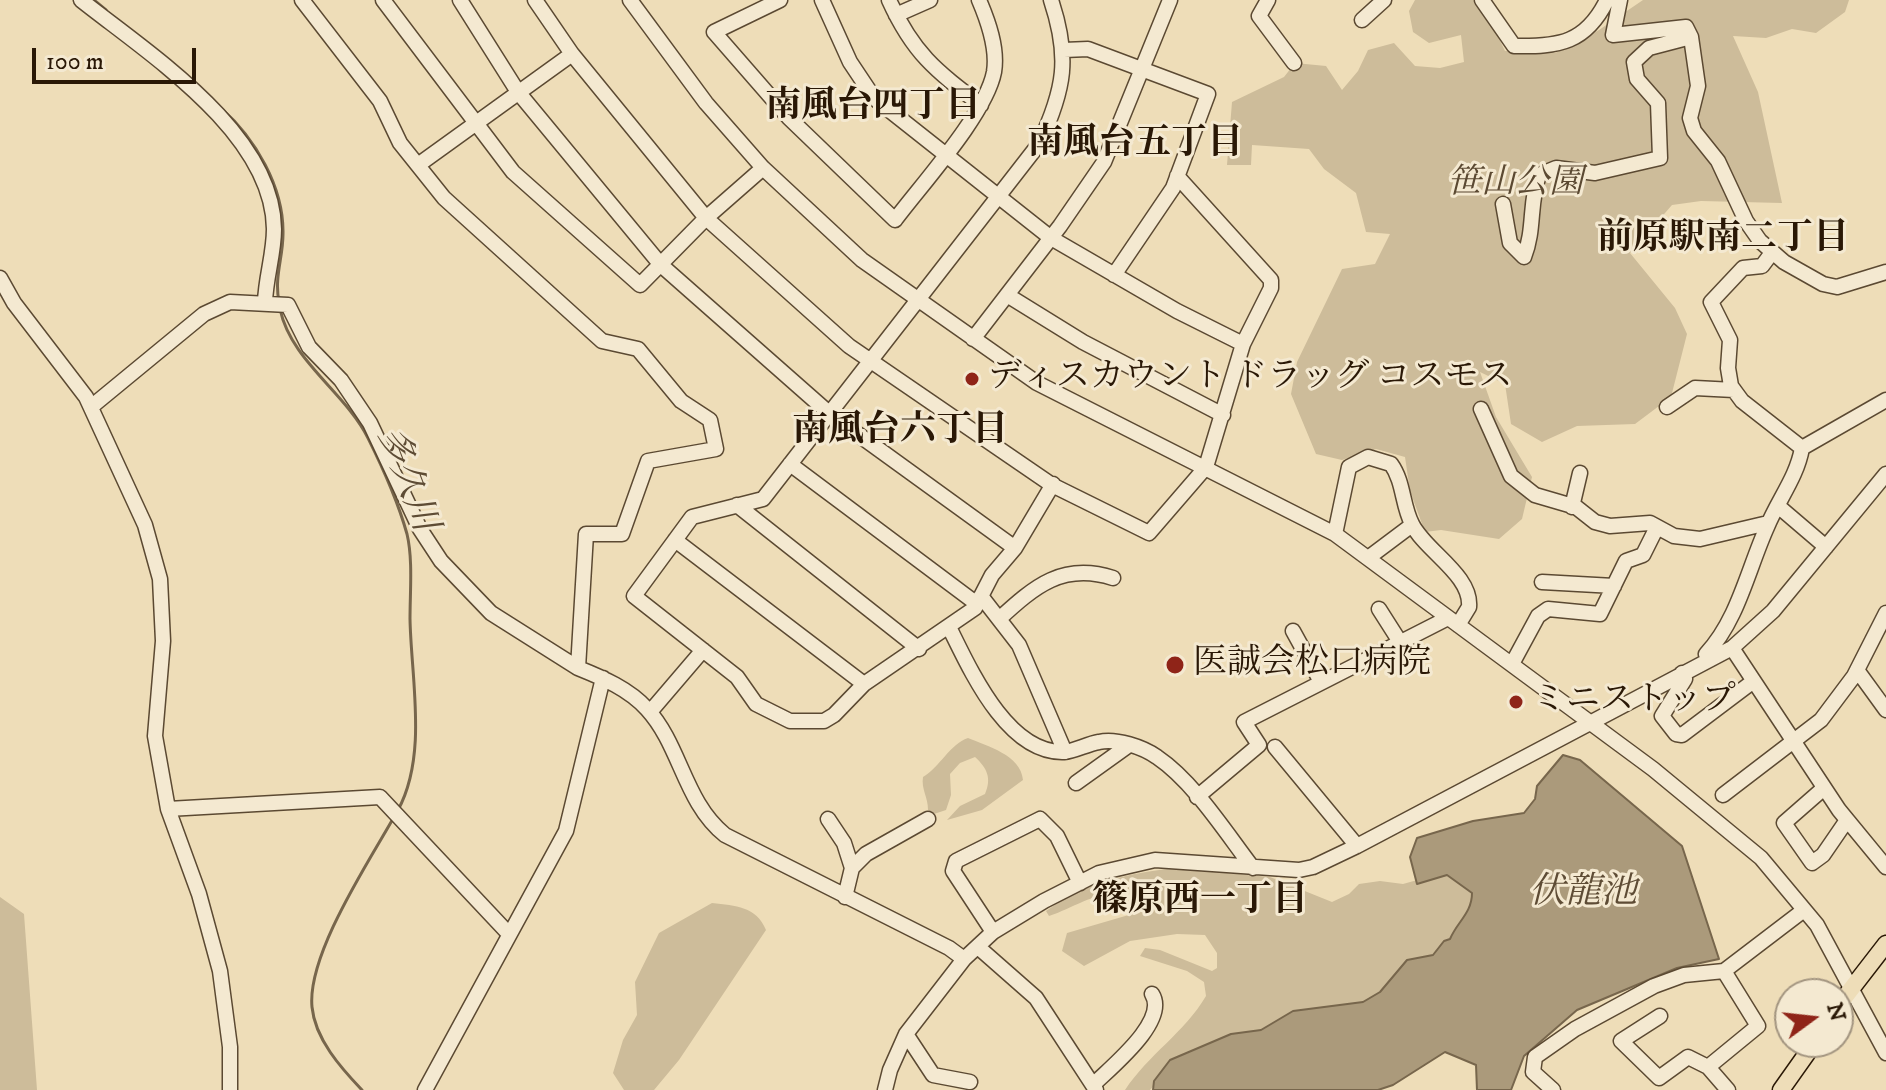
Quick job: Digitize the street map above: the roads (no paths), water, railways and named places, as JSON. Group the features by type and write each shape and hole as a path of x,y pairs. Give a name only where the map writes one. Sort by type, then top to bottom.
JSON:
{"main road":[{"path":"1854,985 1884,951"},
{"path":"1781,1090 1804,1058"}],"street":[{"path":"81,0 217,114 254,162 267,190 274,228 266,272 276,303 309,347 341,380 370,423 420,529 441,561 491,613 578,668 603,678 634,697 650,712 696,801 712,824 725,835 949,948 964,959"},
{"path":"302,0 380,101 400,143 444,198 602,341 638,349 681,401 710,420 716,449 648,461 622,534 586,534 578,668"},
{"path":"383,0 513,172 640,285 706,218 763,168"},
{"path":"460,0 518,92 661,265 830,414 1015,548"},
{"path":"535,0 572,54 706,218 849,346 1052,484 1149,533 1206,467 1243,344 1271,288 1271,280 1177,176"},
{"path":"631,0 706,103 763,168 862,260 1037,383 1335,534 1368,558 1653,769 1761,858 1804,910 1848,978"},
{"path":"780,0 714,32 789,118 895,220 981,105 994,71 990,26 979,0"},
{"path":"822,0 850,62 874,98 1051,238 1243,344"},
{"path":"889,0 905,35 933,68 981,105"},
{"path":"896,15 930,0"},
{"path":"1051,0 1065,64 1051,119 1039,144 763,499 692,517 634,596 737,677 756,704 790,721 824,721 864,684 919,649 979,600 992,575 1015,548 1052,484"},
{"path":"973,339 1051,238 1104,162 1170,0"},
{"path":"1268,0 1259,16 1294,63"},
{"path":"1362,20 1384,0"},
{"path":"1482,0 1514,46 1546,47 1568,40 1596,23 1607,0"},
{"path":"1620,0 1613,35 1686,27 1691,37 1698,86 1690,118 1694,131 1718,161 1746,221 1771,254 1802,274 1837,287 1886,272"},
{"path":"1503,204 1510,243 1524,257 1531,234 1531,205 1539,175 1556,168 1595,173 1660,158 1658,103 1637,79 1634,62 1649,48 1691,37"},
{"path":"1064,50 1088,49 1208,94 1177,176 1154,220 1114,275"},
{"path":"418,165 572,54"},
{"path":"1771,254 1762,266 1743,268 1711,302 1730,340 1728,368 1734,390 1742,401 1802,448"},
{"path":"0,278 14,303 91,407 145,525 160,579 163,641 155,736 168,809 199,894 220,971 230,1047 230,1090"},
{"path":"1007,295 1083,342 1223,415"},
{"path":"91,407 204,314 230,302 276,303"},
{"path":"1667,407 1695,388 1734,390"},
{"path":"1802,448 1886,400"},
{"path":"1481,409 1511,476 1535,495 1572,507 1595,522 1610,526 1650,523 1674,536 1700,539 1768,523"},
{"path":"1709,660 1706,654 1730,620 1768,523 1800,461 1802,448"},
{"path":"1197,797 1259,745 1244,722 1400,642 1453,621 1469,607 1467,591 1412,525 1394,468 1382,459 1368,457 1349,467 1335,534"},
{"path":"790,464 979,600 999,619 1019,645 1065,752"},
{"path":"1572,507 1580,473"},
{"path":"885,1090 906,1034 964,959 993,932 1099,873 1155,860 1253,868 1313,867 1357,846 1732,648 1756,630 1886,474"},
{"path":"737,505 919,649"},
{"path":"1778,506 1826,547"},
{"path":"1368,558 1412,525"},
{"path":"1512,664 1538,616 1548,609 1600,614 1626,561 1643,555 1657,527"},
{"path":"675,540 864,684"},
{"path":"999,619 1048,581 1089,571 1113,578"},
{"path":"1542,582 1614,586"},
{"path":"1379,609 1400,642"},
{"path":"1723,795 1821,720 1857,670 1884,623"},
{"path":"949,627 981,689 1012,730 1043,749 1065,752 1102,741 1129,745 1157,757 1197,797 1253,868"},
{"path":"1293,631 1321,682"},
{"path":"1732,648 1751,683 1792,743 1847,820 1880,850 1886,867"},
{"path":"650,712 703,650"},
{"path":"1857,670 1886,710"},
{"path":"1682,673 1685,679 1662,716 1676,734 1682,735 1751,683"},
{"path":"425,1090 566,831 603,678"},
{"path":"1076,783 1129,745"},
{"path":"1275,747 1357,846"},
{"path":"1824,788 1784,823 1812,863 1823,855 1847,820"},
{"path":"168,809 380,797 508,933"},
{"path":"828,819 844,843 852,868 845,897"},
{"path":"852,868 875,847 928,819"},
{"path":"993,932 953,871 956,861 1040,819 1057,836 1080,883"},
{"path":"1553,1090 1533,1072 1535,1057 1575,1029 1654,986 1684,975 1724,971 1804,910"},
{"path":"978,947 1036,998 1094,1087 1146,1031 1155,1014 1152,994"},
{"path":"1708,1067 1758,1026 1724,971"},
{"path":"1854,988 1886,1053"},
{"path":"1660,1016 1621,1041 1659,1078 1688,1057 1708,1067 1728,1090"},
{"path":"906,1034 933,1075 970,1082"}],"water":[{"name":"伏龍池","path":"1563,755 1580,760 1682,846 1719,959 1677,968 1577,1010 1524,1056 1511,1090 1477,1090 1476,1065 1445,1052 1393,1085 1378,1090 1153,1090 1154,1081 1170,1060 1231,1034 1261,1030 1293,1011 1363,1002 1380,992 1407,960 1433,955 1444,941 1450,939 1467,912 1472,893 1447,875 1417,884 1410,857 1417,838 1473,821 1524,813 1535,799 1537,786"}],"waterway":[{"name":"多久川","path":"94,0 106,10"},
{"name":"多久川","path":"221,108 256,149 279,199 283,234 279,302"},
{"name":"多久川","path":"280,309 295,345 358,421 368,438 390,485 407,534 411,565 410,619 416,716 413,765 398,810"},
{"name":"多久川","path":"362,1090 338,1063 318,1030 312,1007 313,986 319,962 341,910 394,817"}],"place":[{"name":"ディスカウント ドラッグ コスモス","path":"972,379"},
{"name":"医誠会松口病院","path":"1175,665"},
{"name":"ミニストップ","path":"1516,702"}],"district":[{"name":"南風台四丁目","path":"873,109"},
{"name":"南風台五丁目","path":"1135,146"},
{"name":"前原駅南二丁目","path":"1723,241"},
{"name":"南風台六丁目","path":"900,433"},
{"name":"篠原西一丁目","path":"1200,903"}],"park label":[{"name":"笹山公園","path":"1515,185"}]}
